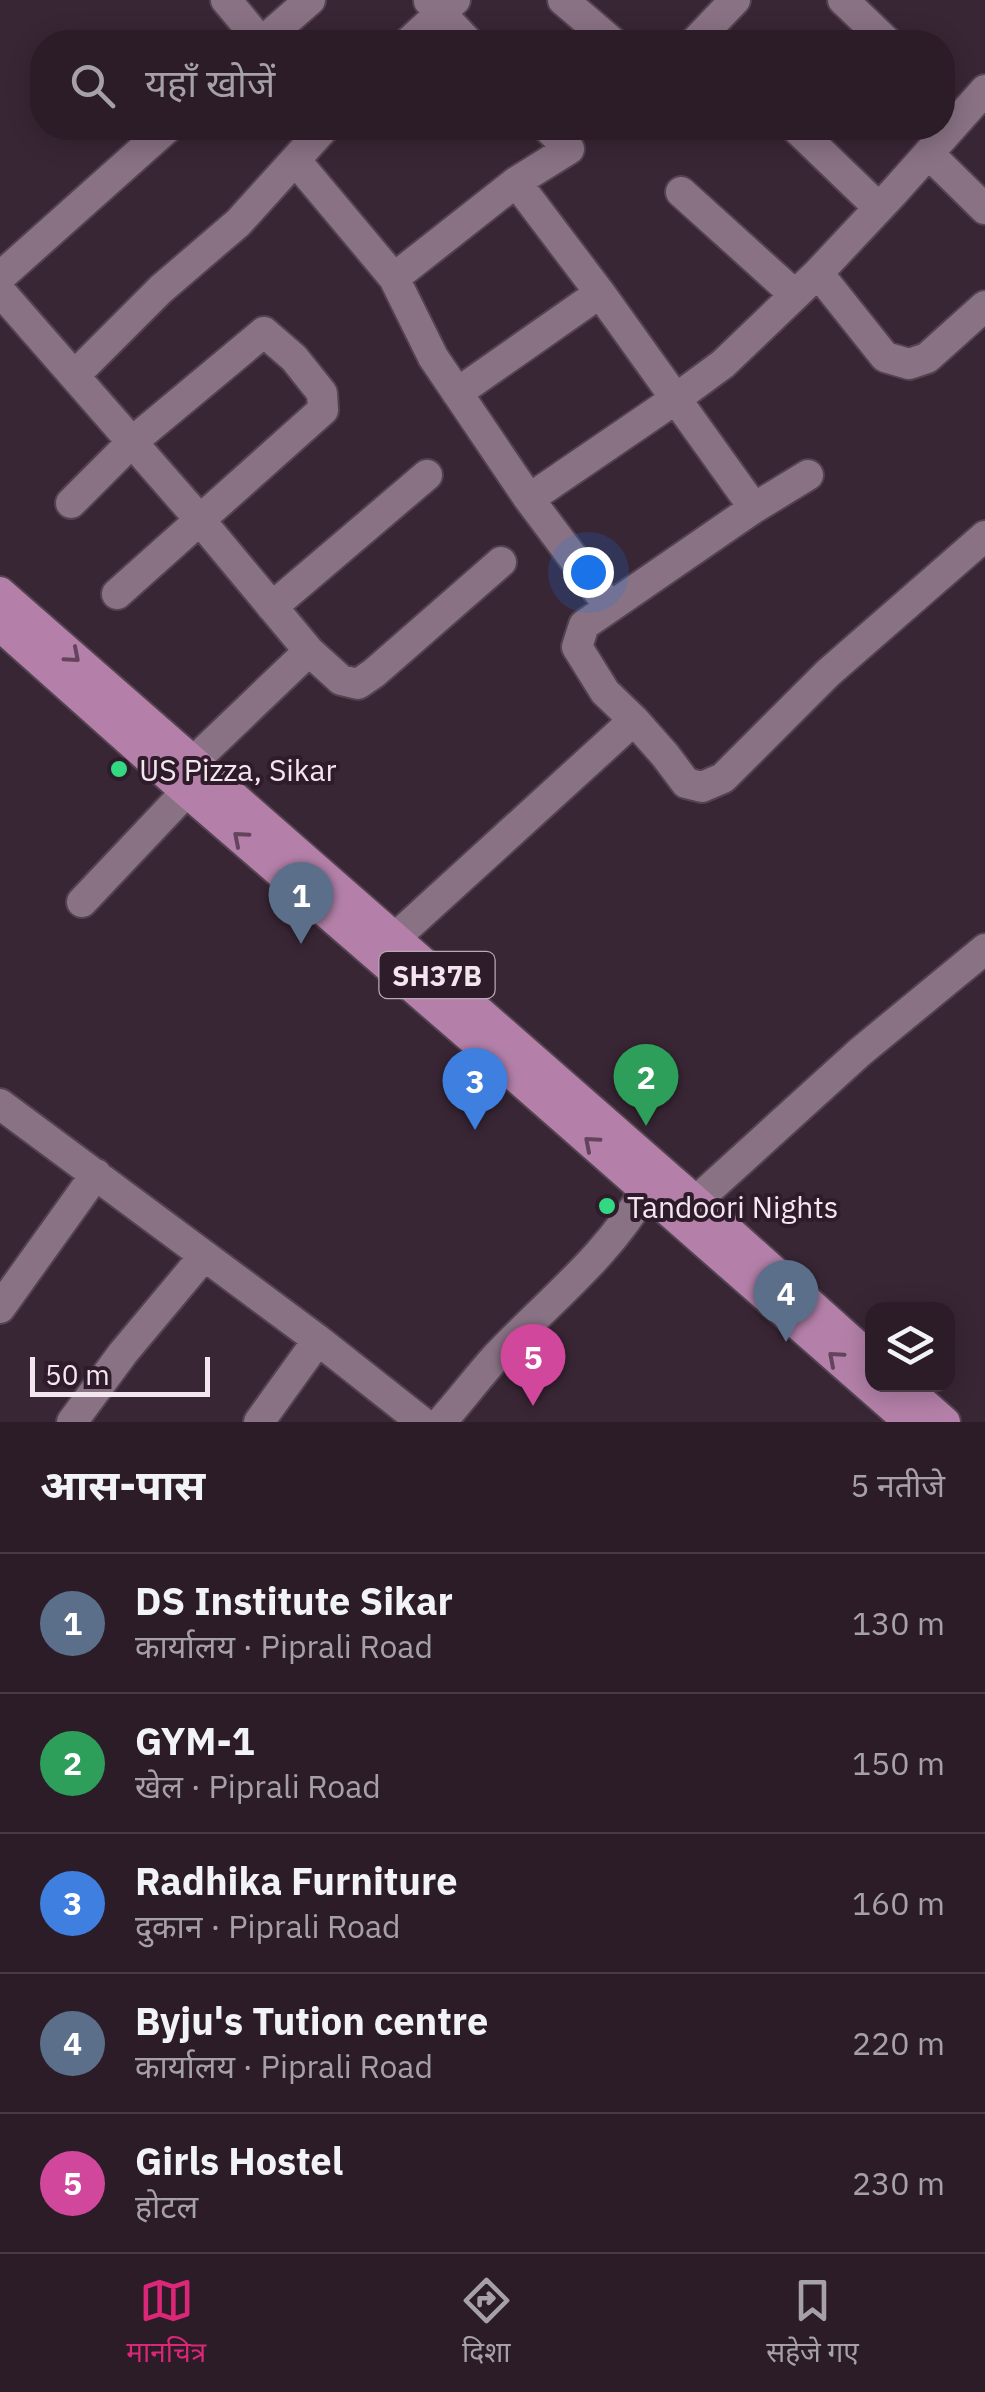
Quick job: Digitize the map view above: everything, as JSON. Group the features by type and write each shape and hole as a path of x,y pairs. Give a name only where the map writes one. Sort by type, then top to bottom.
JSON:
{"main road":[{"name":"SH37B","path":"0,592 865,1353"},
{"path":"0,626 909,1422"},
{"path":"911,1392 945,1422"}],"street":[{"path":"226,0 252,30"},
{"path":"276,30 310,0"},
{"path":"710,30 736,0"},
{"path":"843,0 875,30"},
{"path":"574,3 600,30"},
{"path":"419,30 442,4 460,30"},
{"path":"955,104 985,90"},
{"path":"0,276 153,140"},
{"path":"75,375 161,288 238,223 314,140"},
{"path":"394,278 516,182 569,150 559,140"},
{"path":"808,140 879,208"},
{"path":"529,499 723,364 818,273 929,154 936,140"},
{"path":"929,154 985,209"},
{"path":"296,160 394,278 433,357 529,499 610,607"},
{"path":"516,182 754,508"},
{"path":"681,192 795,295"},
{"path":"818,273 885,358 909,364 927,358 985,306"},
{"path":"0,291 201,521 309,652 341,680 358,684 374,673 500,562"},
{"path":"457,393 600,293"},
{"path":"71,503 132,442 264,332 294,358 322,393 323,410 117,594"},
{"path":"272,607 428,475"},
{"path":"808,475 584,625 577,647 605,692 665,754 686,783 702,787 723,778 828,673 985,536"},
{"path":"194,761 309,652"},
{"path":"394,938 634,720"},
{"path":"82,902 186,792"},
{"path":"696,1201 860,1052 985,949"},
{"path":"0,1105 318,1340 444,1419 495,1358 601,1252 629,1220 645,1191"},
{"path":"0,1308 96,1174"},
{"path":"72,1422 204,1256"},
{"path":"259,1422 318,1340"}],"place":[{"name":"US Pizza, Sikar","path":"119,769"},
{"name":"DS Institute Sikar","path":"301,944"},
{"name":"GYM-1","path":"646,1126"},
{"name":"Radhika Furniture","path":"475,1130"},
{"name":"Tandoori Nights","path":"607,1206"},
{"name":"Byju's Tution centre","path":"786,1342"},
{"name":"Girls Hostel","path":"533,1406"}]}
